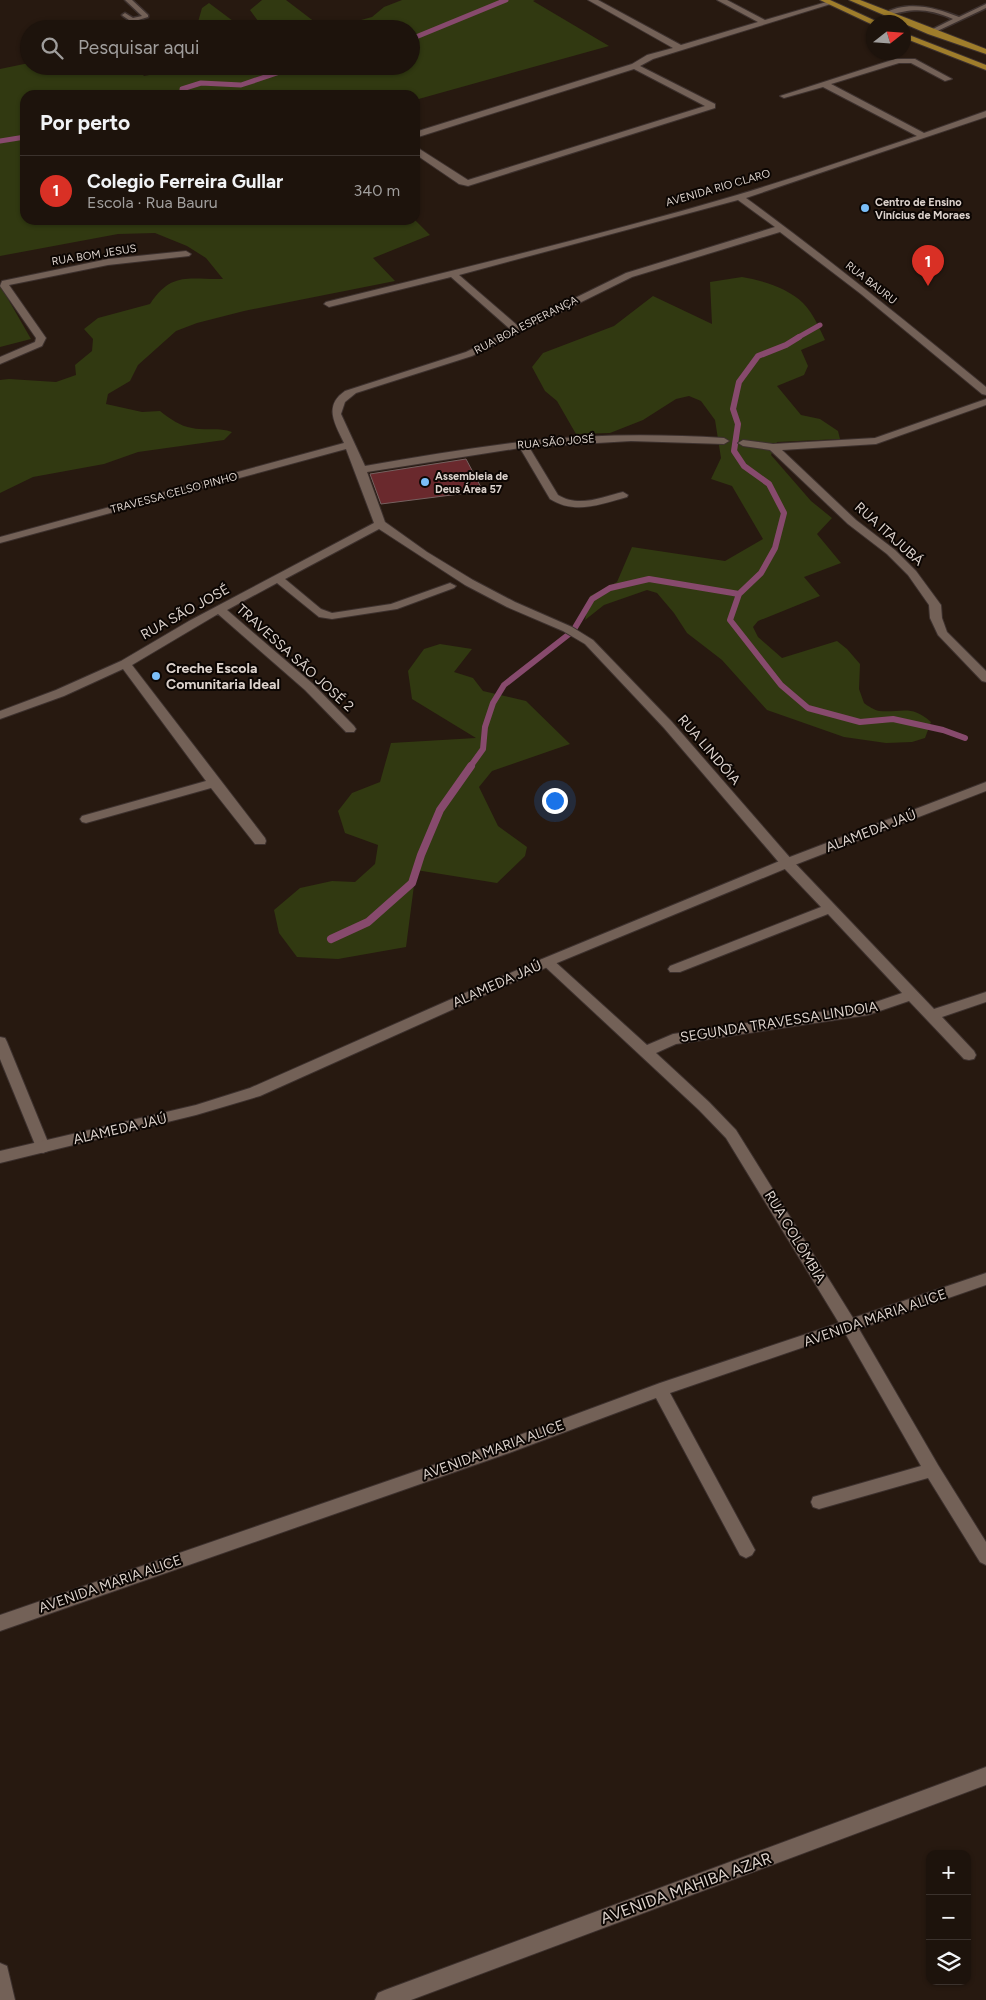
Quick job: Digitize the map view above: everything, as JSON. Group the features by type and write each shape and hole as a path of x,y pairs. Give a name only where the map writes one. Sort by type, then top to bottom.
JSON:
{"main road":[{"path":"853,0 986,52"},
{"path":"827,2 866,19"},
{"path":"911,38 986,68"}],"street":[{"path":"592,0 680,48"},
{"path":"721,0 765,23"},
{"path":"420,133 635,66 641,60 765,23 827,2"},
{"path":"784,96 898,60 912,61 948,78"},
{"path":"420,153 462,182 468,183 712,106 635,66"},
{"path":"824,84 924,136"},
{"name":"AVENIDA RIO CLARO","path":"329,304 453,274 739,196 986,114"},
{"name":"RUA BAURU","path":"739,196 782,228 986,392"},
{"name":"RUA BOA ESPERANÇA","path":"380,524 336,414 337,404 343,396 352,391 469,354 629,275 782,228"},
{"name":"RUA BOM JESUS","path":"0,361 39,344 41,338 4,285 5,283 108,262 186,254"},
{"path":"453,274 516,330"},
{"path":"743,443 773,447 876,441 986,402"},
{"name":"RUA SÃO JOSÉ","path":"360,470 478,450 523,445 628,438 724,441"},
{"name":"TRAVESSA CELSO PINHO","path":"0,540 348,445"},
{"path":"523,445 554,497 560,502 570,505 581,505 623,495"},
{"name":"RUA ITAJUBÁ","path":"773,447 845,515 891,552 912,573 935,605 936,618 942,633 986,678"},
{"name":"RUA SÃO JOSÉ","path":"0,715 60,693 126,664 278,578 380,524"},
{"name":"RUA LINDÓIA","path":"380,524 464,580 501,600 573,631 589,642 668,725 787,863 969,1055"},
{"path":"278,578 317,611 323,615 332,616 393,608 450,586"},
{"name":"TRAVESSA SÃO JOSÉ 2","path":"220,610 309,686 350,729"},
{"path":"126,664 214,784 260,841"},
{"path":"86,819 214,784"},
{"name":"ALAMEDA JAÚ","path":"0,1157 196,1110 255,1092 547,962 787,863 986,786"},
{"path":"675,969 831,908"},
{"name":"RUA COLÔMBIA","path":"547,962 704,1106 731,1134 850,1327 932,1470 986,1557"},
{"name":"SEGUNDA TRAVESSA LINDOIA","path":"646,1052 673,1039 868,1010 913,994"},
{"path":"933,1015 986,997"},
{"path":"0,1042 43,1147"},
{"name":"AVENIDA MARIA ALICE","path":"0,1623 509,1446 660,1390 850,1327 986,1279"},
{"path":"660,1390 746,1550"},
{"path":"818,1502 932,1470"},
{"name":"AVENIDA MAHIBA AZAR","path":"385,2000 986,1776"},
{"path":"0,1973 5,2000"}],"lane":[{"path":"125,15 132,20 146,16 128,0"},
{"path":"886,14 902,8 923,6 959,19"},
{"path":"931,32 986,6"}],"green space":[{"path":"262,0 286,0 312,20 257,20 250,10"},
{"path":"402,0 535,0 533,1 609,46 420,99 420,90 20,90 20,225 420,225 430,235 373,258 395,281 244,311 197,323 176,331 138,365 130,381 108,394 106,404 142,412 160,411 183,426 232,432 224,440 138,452 104,464 33,477 0,493 0,380 56,382 76,375 75,365 92,351 93,339 84,329 98,318 150,304 158,293 174,282 191,279 223,279 206,258 187,246 155,233 118,234 0,256 0,69 20,65 20,75 420,75 420,20 361,20 372,17 384,7"},
{"path":"209,3 232,20 199,20 202,8"},
{"path":"742,277 766,283 790,293 807,307 813,316 825,340 801,350 808,366 804,375 777,386 801,415 820,419 838,431 840,439 777,442 771,455 811,501 832,518 817,534 841,563 804,577 820,596 758,621 753,627 758,637 782,658 837,641 860,664 859,689 864,703 879,711 912,711 924,716 931,722 925,738 912,742 886,743 844,737 767,710 722,660 687,633 674,613 657,593 647,590 604,605 585,620 590,596 617,582 632,547 725,561 763,539 732,486 711,479 721,458 715,420 701,401 689,396 676,399 643,420 610,433 576,434 557,401 545,391 532,367 543,353 614,326 653,296 712,324 710,282"},
{"path":"0,285 31,339 0,347"},
{"path":"440,644 472,649 454,672 473,678 483,691 526,701 570,744 492,771 479,787 498,826 527,847 525,856 497,883 416,870 406,947 338,959 297,957 279,933 274,910 300,888 332,881 355,882 375,864 378,845 345,833 338,811 352,793 380,782 391,743 476,738 412,699 408,671 424,649"}],"building":[{"name":"Assembleia de Deus Área 57","path":"466,459 483,491 381,504 370,474"}],"waterway":[{"path":"420,35 506,0"},
{"path":"182,90 201,83 241,85 271,75"},
{"path":"0,141 20,138"},
{"path":"797,338 820,325"},
{"path":"739,594 761,573 775,548 784,513 769,484 744,466 734,451 738,424 733,409 739,382 758,356 786,345 799,337"},
{"path":"470,767 483,749 485,727 493,703 504,685 573,631 592,599 610,588 649,579 739,594"},
{"path":"739,594 730,620 781,685 808,708 860,722 893,719 943,730 965,738"},
{"path":"331,939 368,922 412,883 421,855 440,810 471,766"}],"place":[{"name":"Centro de Ensino Vinícius de Moraes","path":"865,208"},
{"name":"Colegio Ferreira Gullar","path":"928,286"},
{"name":"Assembleia de Deus Área 57","path":"425,482"},
{"name":"Creche Escola Comunitaria Ideal","path":"156,676"}]}
